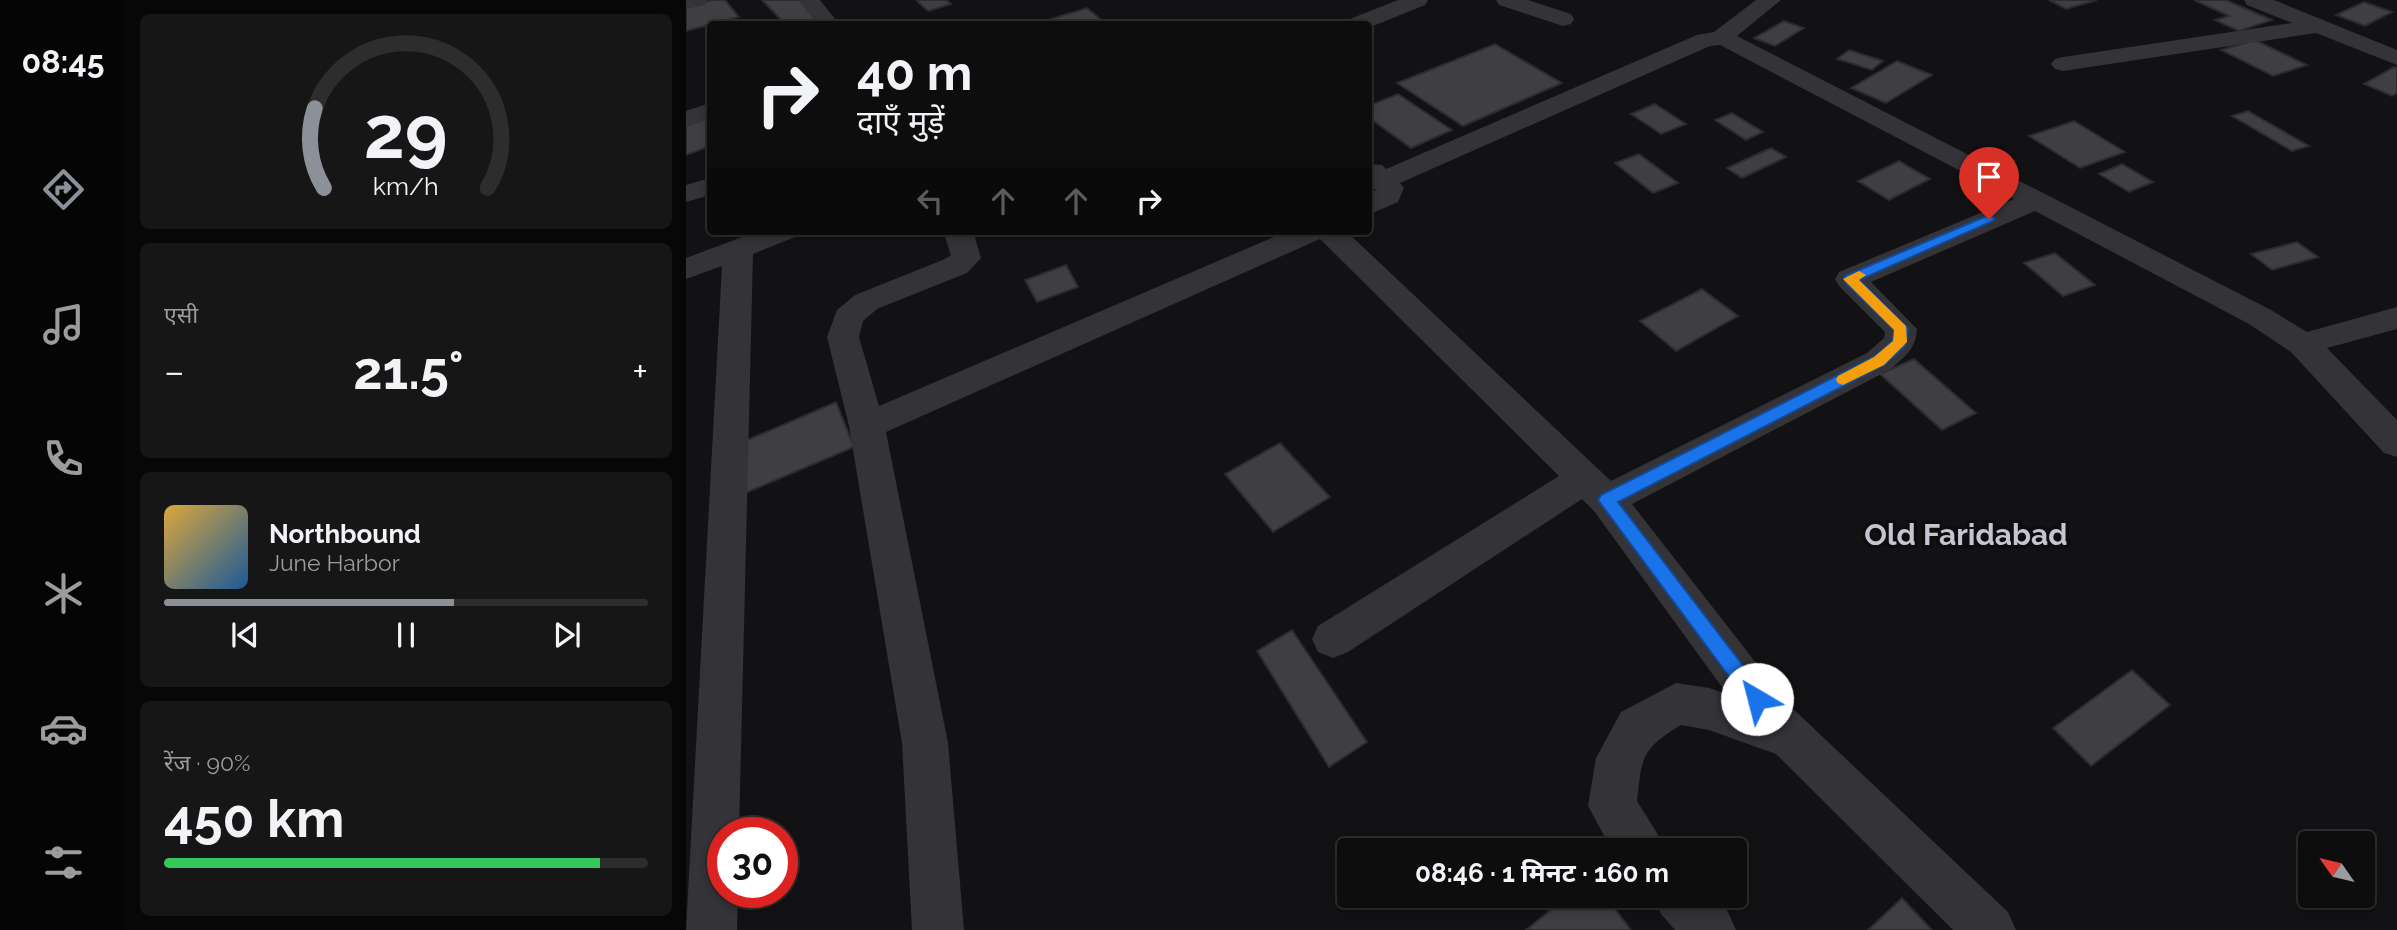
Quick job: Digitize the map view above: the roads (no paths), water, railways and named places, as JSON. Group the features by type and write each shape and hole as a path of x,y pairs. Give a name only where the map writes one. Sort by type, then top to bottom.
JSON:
{"street":[{"path":"686,3 696,0"},
{"path":"809,0 826,21"},
{"path":"1365,21 1417,0"},
{"path":"1507,0 1563,19"},
{"path":"2255,0 2397,58"},
{"path":"1720,38 1757,2"},
{"path":"2063,64 2317,26"},
{"path":"1372,205 1388,196 1390,188 1376,174 1705,40 1720,38 1736,42 2260,317 2304,344 2397,443"},
{"path":"686,120 707,112"},
{"path":"686,194 707,187"},
{"path":"1333,639 1596,489 1879,361 1900,342 1901,329 1850,279 2036,200"},
{"path":"686,269 775,235"},
{"path":"938,930 925,743 867,426 843,337 848,317 866,302 956,267 966,258 960,235"},
{"path":"867,426 1290,235"},
{"path":"1333,235 1596,489 1773,720 1990,930"},
{"path":"711,930 738,250"},
{"path":"2304,344 2397,318"},
{"path":"1632,838 1612,806 1619,758 1637,727 1676,704 1709,709 1791,738"},
{"path":"1690,908 1710,930"}],"district":[{"name":"Old Faridabad","path":"1966,535"}]}
